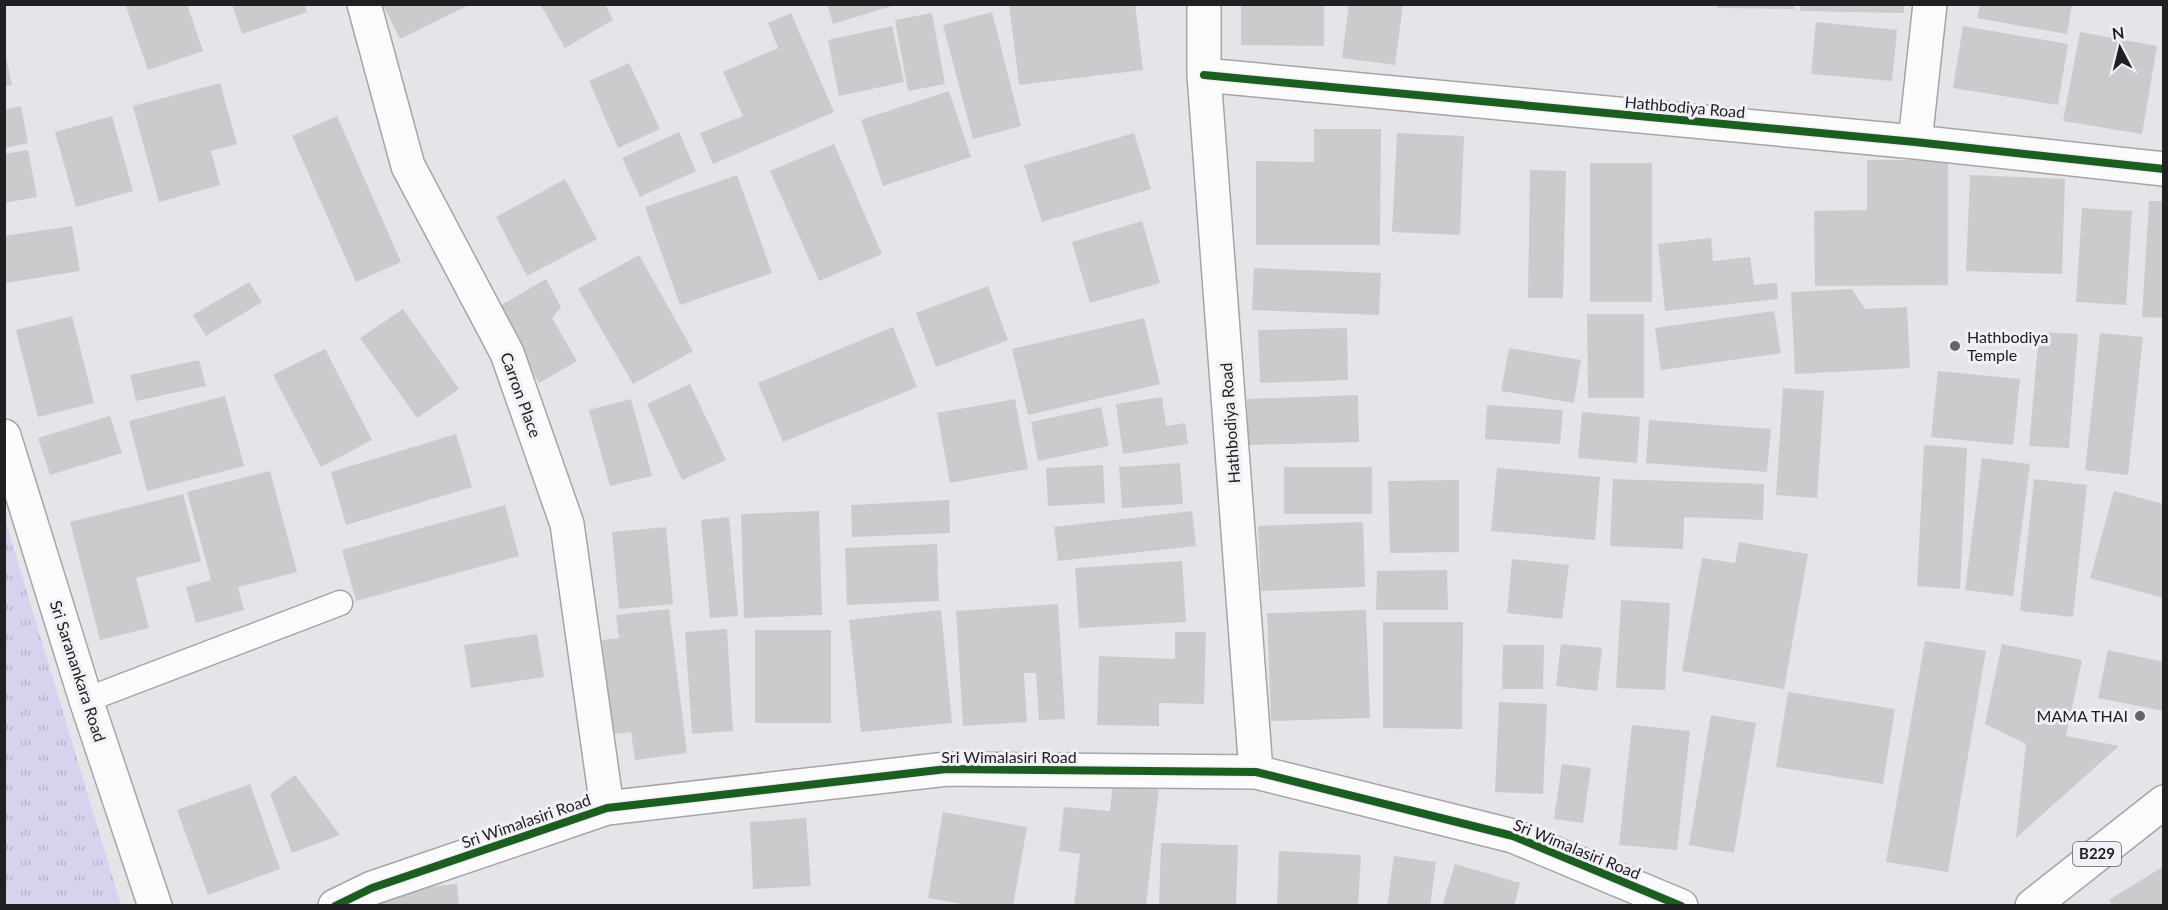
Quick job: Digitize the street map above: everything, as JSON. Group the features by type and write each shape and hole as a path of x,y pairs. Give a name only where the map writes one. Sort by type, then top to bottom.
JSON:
{"street":[{"name":"Carron Place","path":"364,4 408,166 507,354 567,524 607,808"},
{"name":"Hathbodiya Road","path":"1204,4 1204,75 1256,772"},
{"path":"1915,142 1930,4"},
{"name":"Hathbodiya Road","path":"1204,75 1915,142 2163,169"},
{"name":"Sri Saranankara Road","path":"6,444 86,700 155,906"},
{"name":"Sri Wimalasiri Road","path":"335,906 372,888 607,808 947,769 1256,772 1513,836 1681,906"},
{"name":"B229","path":"2032,906 2163,802"}],"lane":[{"path":"86,700 340,603"}],"green space":[{"path":"5,519 121,905 5,905"}],"building":[{"path":"125,4 187,4 203,51 148,70"},
{"path":"232,4 304,4 307,12 242,34"},
{"path":"540,4 605,4 613,20 565,48"},
{"path":"827,4 895,4 895,5 833,24"},
{"path":"1009,4 1135,4 1143,70 1019,85"},
{"path":"1241,4 1324,4 1324,46 1241,45"},
{"path":"1349,4 1403,4 1395,65 1342,58"},
{"path":"1717,4 1794,4 1794,9 1717,8"},
{"path":"1801,4 1904,4 1904,13 1800,11"},
{"path":"1980,4 2072,4 2067,34 1977,18"},
{"path":"383,5 469,5 400,39"},
{"path":"992,12 1021,126 973,139 943,25"},
{"path":"791,13 834,112 713,164 700,133 743,116 723,72 778,48 768,23"},
{"path":"932,13 945,84 908,91 895,20"},
{"path":"1816,22 1897,30 1892,81 1811,74"},
{"path":"892,26 904,82 839,96 828,40"},
{"path":"1963,26 2068,44 2058,105 1953,88"},
{"path":"2080,32 2157,46 2142,134 2063,121"},
{"path":"4,47 12,85 4,86"},
{"path":"629,63 660,129 618,148 589,81"},
{"path":"220,83 237,144 211,151 220,185 159,202 133,106"},
{"path":"949,91 971,157 883,186 861,120"},
{"path":"21,106 28,143 4,148 4,110"},
{"path":"112,116 133,191 76,207 55,132"},
{"path":"337,116 401,262 356,282 292,136"},
{"path":"1314,129 1381,129 1380,245 1256,245 1256,161 1314,162"},
{"path":"679,132 696,171 640,197 622,158"},
{"path":"1134,133 1151,189 1042,222 1024,165"},
{"path":"1397,133 1464,136 1460,235 1392,232"},
{"path":"834,144 882,254 819,281 770,171"},
{"path":"28,150 37,197 4,203 4,154"},
{"path":"1867,160 1948,160 1948,285 1815,286 1814,211 1867,210"},
{"path":"1590,163 1652,163 1652,302 1590,302"},
{"path":"1530,170 1566,171 1563,298 1528,298"},
{"path":"737,175 772,273 680,305 645,207"},
{"path":"1970,175 2065,179 2062,274 1966,271"},
{"path":"565,179 597,239 527,276 496,217"},
{"path":"2149,201 2164,201 2164,318 2142,317"},
{"path":"2082,208 2132,211 2126,305 2076,302"},
{"path":"1142,221 1160,283 1090,303 1072,242"},
{"path":"72,226 80,271 5,283 4,236"},
{"path":"1711,238 1713,261 1750,257 1754,285 1777,283 1778,299 1665,311 1658,244"},
{"path":"639,255 693,351 633,384 578,289"},
{"path":"1254,268 1381,273 1379,315 1252,310"},
{"path":"546,279 561,307 552,318 577,361 539,383 496,308"},
{"path":"249,282 262,302 206,336 193,315"},
{"path":"988,286 1008,340 936,367 916,313"},
{"path":"1852,289 1865,309 1907,307 1910,368 1795,374 1791,292"},
{"path":"403,309 459,389 417,418 360,338"},
{"path":"1774,311 1781,353 1661,370 1655,328"},
{"path":"1587,314 1644,314 1644,398 1588,398"},
{"path":"72,316 94,403 38,417 16,330"},
{"path":"1144,318 1160,384 1028,415 1012,349"},
{"path":"893,327 917,387 783,442 758,383"},
{"path":"1347,328 1348,380 1260,383 1258,330"},
{"path":"2039,332 2078,334 2069,448 2029,446"},
{"path":"2100,333 2143,337 2128,475 2085,470"},
{"path":"1509,348 1581,360 1574,403 1501,391"},
{"path":"325,349 372,440 321,467 273,375"},
{"path":"199,360 206,386 136,401 130,375"},
{"path":"1938,371 2020,379 2013,445 1931,437"},
{"path":"690,384 726,460 682,480 647,404"},
{"path":"1783,388 1824,391 1817,498 1776,495"},
{"path":"1358,395 1359,442 1248,445 1247,399"},
{"path":"225,396 244,466 147,491 129,421"},
{"path":"1162,397 1166,426 1185,423 1188,444 1123,454 1116,404"},
{"path":"631,399 652,476 610,486 589,410"},
{"path":"1015,399 1028,469 950,483 937,413"},
{"path":"1487,405 1563,410 1560,444 1485,439"},
{"path":"1101,407 1109,446 1038,461 1031,422"},
{"path":"1582,412 1640,417 1637,463 1578,458"},
{"path":"110,416 122,453 50,475 38,438"},
{"path":"1649,420 1771,429 1767,472 1646,463"},
{"path":"456,434 472,487 346,525 331,472"},
{"path":"1924,445 1967,448 1960,589 1917,586"},
{"path":"1982,458 2030,464 2013,596 1965,590"},
{"path":"1180,463 1183,504 1122,508 1119,467"},
{"path":"1103,465 1105,503 1048,506 1046,468"},
{"path":"1284,467 1372,467 1372,514 1284,514"},
{"path":"1497,468 1600,477 1595,540 1491,531"},
{"path":"270,471 297,572 238,587 244,610 196,623 186,587 211,580 187,492"},
{"path":"1613,479 1764,484 1763,520 1684,517 1683,549 1610,546"},
{"path":"2034,479 2087,485 2073,617 2020,611"},
{"path":"1459,480 1459,552 1390,553 1388,481"},
{"path":"2114,491 2164,504 2164,598 2090,578"},
{"path":"183,494 201,561 136,578 149,628 100,640 70,522"},
{"path":"949,500 950,533 852,537 851,505"},
{"path":"505,505 519,556 356,601 342,550"},
{"path":"819,511 822,615 744,618 741,514"},
{"path":"1192,511 1196,546 1058,561 1054,527"},
{"path":"729,517 738,616 710,618 701,520"},
{"path":"1363,522 1365,587 1261,591 1258,526"},
{"path":"666,527 673,604 619,609 612,532"},
{"path":"1739,542 1808,554 1784,689 1682,671 1702,558 1735,563"},
{"path":"937,544 939,601 847,605 845,548"},
{"path":"1512,559 1569,565 1562,619 1507,613"},
{"path":"1182,561 1186,622 1079,628 1075,568"},
{"path":"1447,570 1448,610 1376,610 1377,571"},
{"path":"1621,600 1670,603 1665,690 1616,688"},
{"path":"1058,604 1065,719 1039,720 1036,673 1024,673 1027,722 963,726 956,611"},
{"path":"669,609 687,753 635,760 631,732 612,734 602,640 619,638 616,615"},
{"path":"941,610 952,723 861,732 849,620"},
{"path":"1366,610 1370,718 1271,721 1267,613"},
{"path":"1383,622 1463,622 1462,729 1383,728"},
{"path":"727,629 733,731 692,734 685,632"},
{"path":"755,630 831,630 831,723 755,723"},
{"path":"1175,632 1206,632 1204,704 1159,703 1159,726 1097,725 1099,656 1175,659"},
{"path":"537,634 544,677 471,688 464,645"},
{"path":"1925,641 1986,651 1948,872 1886,862"},
{"path":"1561,644 1602,648 1597,691 1556,686"},
{"path":"2002,644 2082,660 2066,736 2119,746 2016,838 2026,744 1985,724"},
{"path":"1503,645 1544,645 1543,689 1502,689"},
{"path":"2108,650 2164,662 2164,711 2098,698"},
{"path":"1788,692 1895,709 1883,784 1776,767"},
{"path":"1499,702 1547,704 1543,794 1495,792"},
{"path":"1711,715 1756,723 1734,853 1689,845"},
{"path":"1632,725 1690,731 1677,850 1619,845"},
{"path":"1562,764 1591,768 1583,823 1554,819"},
{"path":"295,775 340,835 292,853 270,794"},
{"path":"1113,782 1159,787 1146,906 1074,906 1080,854 1059,851 1064,807 1110,811"},
{"path":"250,784 280,869 208,895 177,810"},
{"path":"943,812 1027,827 1013,906 973,906 928,898"},
{"path":"806,818 811,886 753,889 750,822"},
{"path":"1161,843 1238,845 1236,906 1159,904"},
{"path":"1279,851 1361,855 1358,906 1277,906"},
{"path":"1394,856 1436,862 1430,906 1387,906"},
{"path":"1455,864 1520,883 1514,906 1442,906"},
{"path":"2164,866 2164,906 2113,906 2109,900"},
{"path":"457,884 459,906 379,906 377,891"}],"cycle path":[{"path":"1204,75 1915,142 2164,169"},
{"path":"335,906 372,888 607,808 947,769 1256,772 1513,836 1681,906"}],"place":[{"name":"Hathbodiya Temple","path":"1955,346"},
{"name":"MAMA THAI","path":"2140,716"}]}
